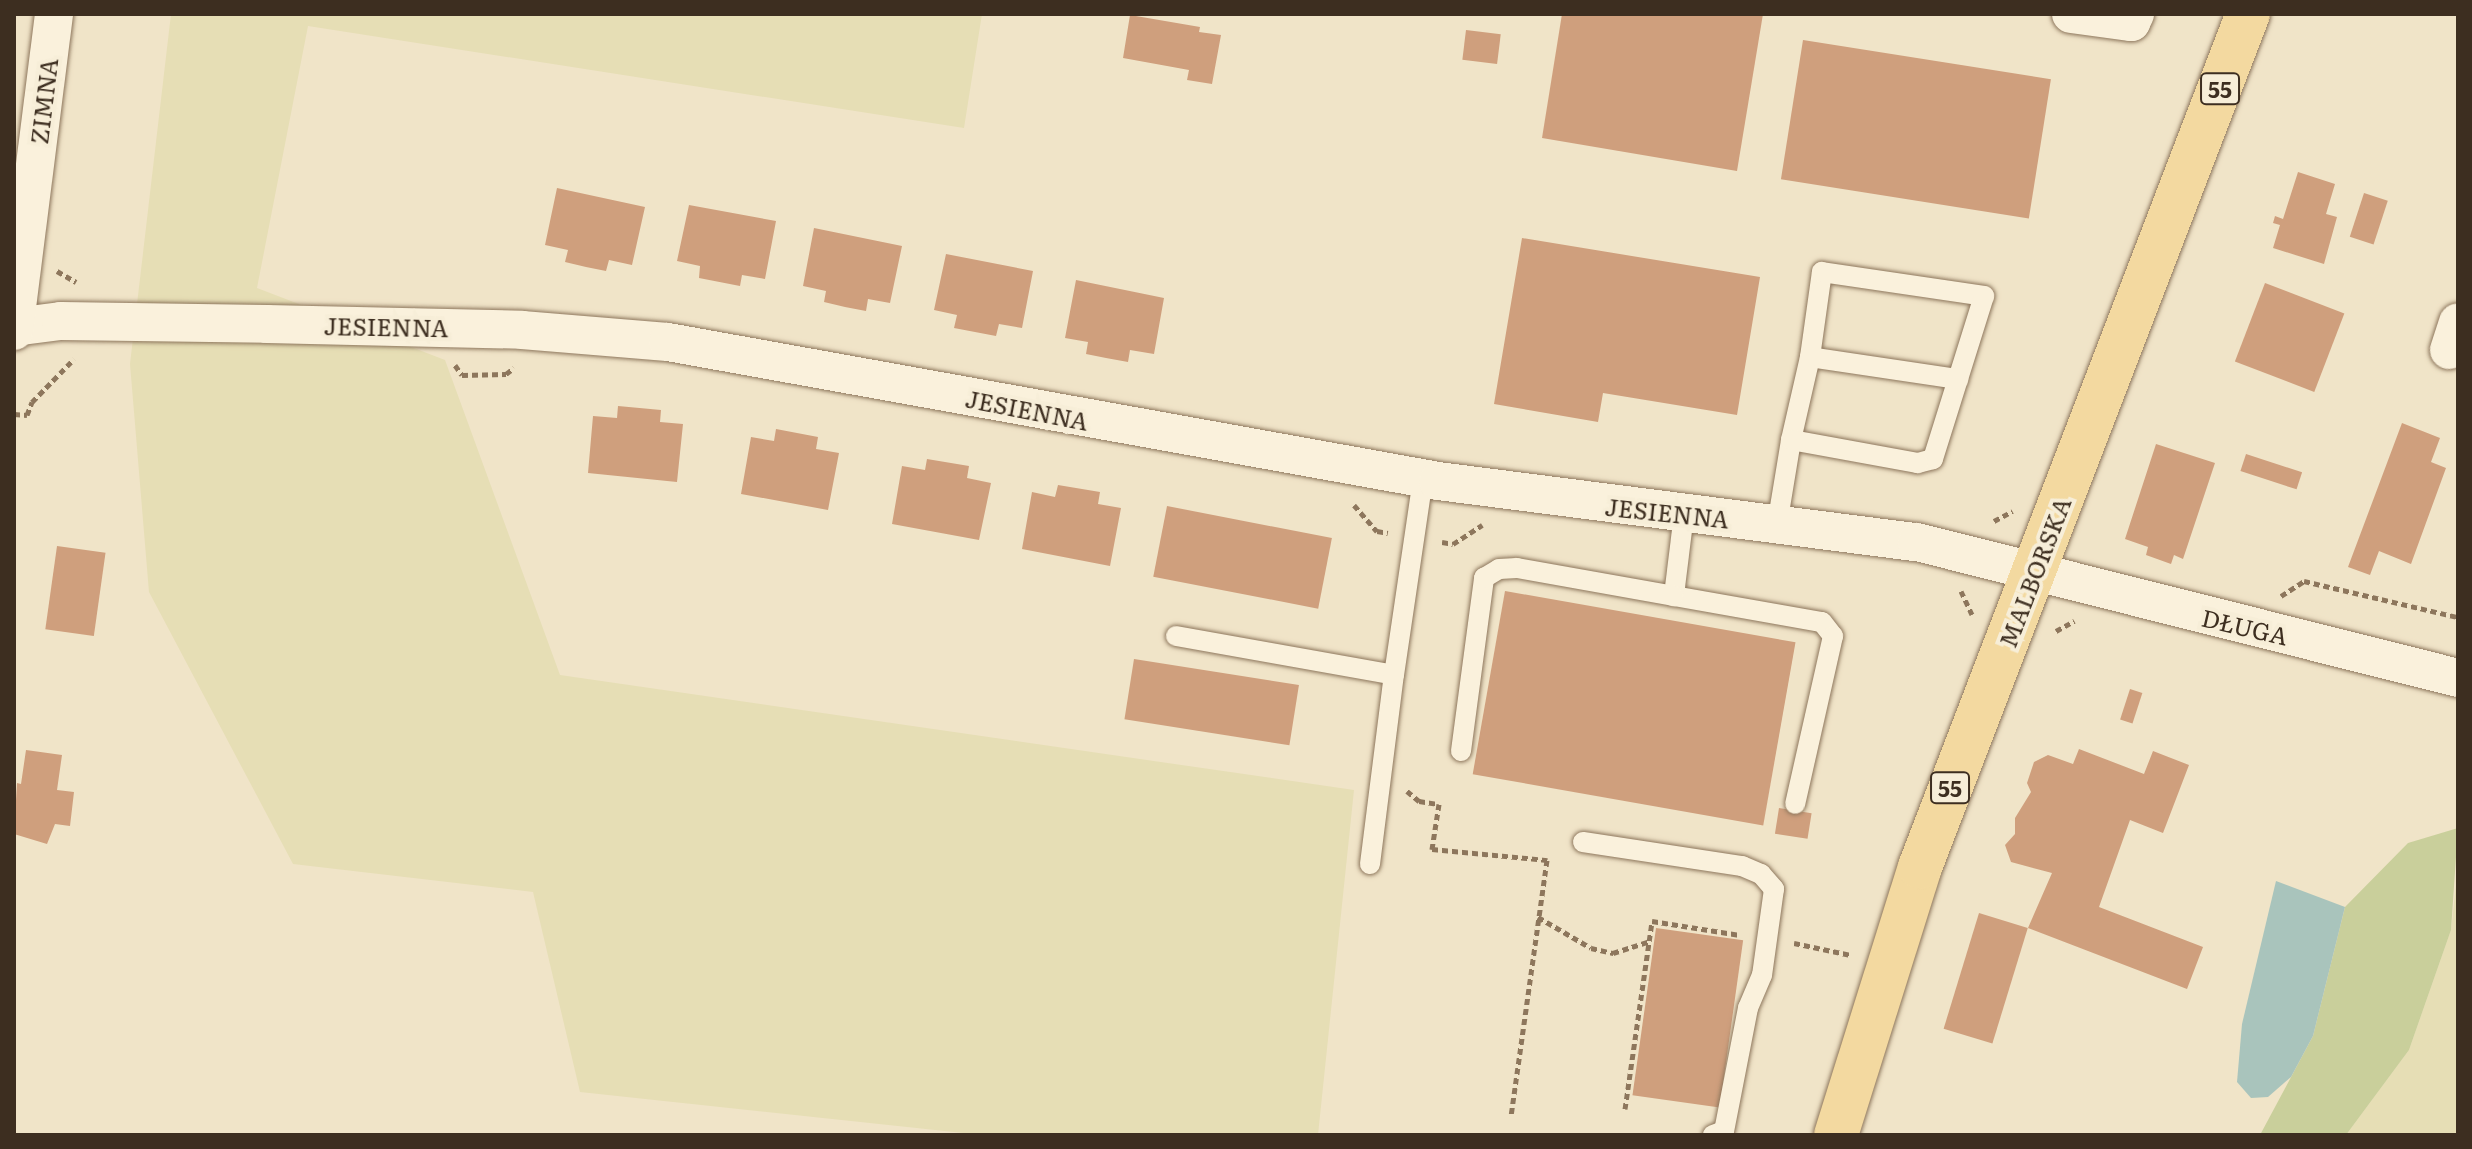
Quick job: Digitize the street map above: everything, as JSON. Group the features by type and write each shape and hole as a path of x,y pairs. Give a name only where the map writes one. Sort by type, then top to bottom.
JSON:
{"main road":[{"name":"MALBORSKA","path":"1836,1135 1920,867 2248,14"}],"street":[{"name":"ZIMNA","path":"14,328 25,156 54,14"},
{"path":"2071,14 2131,22 2135,14"},
{"name":"JESIENNA","path":"14,328 61,321 267,324 522,330 668,342 1423,478 1917,542 2033,571"},
{"name":"DŁUGA","path":"2033,571 2458,678"}],"lane":[{"path":"1777,525 1791,440 1810,357 1822,272 1984,296 1933,459 1918,463 1791,440"},
{"path":"1810,357 1958,379"},
{"path":"1370,864 1423,478"},
{"path":"1674,596 1684,514"},
{"path":"1461,751 1484,578 1499,569 1517,568 1822,622 1833,636 1795,804"},
{"path":"1176,636 1394,675"},
{"path":"1583,842 1702,856 1761,874 1774,889 1762,975 1748,1008 1719,1134"}],"path":[{"path":"14,414 27,415 32,402 80,353"},
{"path":"2268,604 2304,581 2458,617"},
{"path":"1432,849 1547,860 1511,1115"},
{"path":"1538,917 1591,948 1613,953 1649,941"},
{"path":"1625,1109 1652,921 1856,956"}],"shaded area":[{"path":"171,14 982,14 964,128 308,26 257,288 445,360 560,675 1354,790 1318,1135 982,1135 580,1092 533,892 293,864 149,592 130,364"},
{"path":"2458,868 2458,1135 2346,1135 2409,1050 2451,930"}],"green space":[{"path":"2458,828 2451,930 2409,1050 2346,1135 2260,1135 2313,1036 2345,907 2408,843"}],"water":[{"path":"2276,881 2345,907 2313,1036 2291,1077 2268,1097 2251,1098 2237,1082 2242,1024"}],"building":[{"path":"1562,14 1763,14 1737,171 1542,138"},
{"path":"1130,15 1200,27 1199,32 1221,35 1212,84 1187,80 1189,70 1123,58"},
{"path":"1466,30 1501,34 1497,64 1462,60"},
{"path":"1803,40 2051,79 2029,219 1781,179"},
{"path":"2298,172 2335,184 2326,214 2337,217 2324,264 2273,248 2280,225 2273,223 2275,216 2283,219"},
{"path":"557,188 645,207 632,265 609,260 606,271 586,267 565,262 568,250 545,245"},
{"path":"2364,193 2388,201 2374,244 2350,237"},
{"path":"689,205 776,221 765,279 742,275 740,286 699,278 700,266 677,261"},
{"path":"814,228 902,246 890,303 868,299 866,311 845,307 824,302 826,291 803,286"},
{"path":"1522,238 1760,277 1737,415 1603,393 1598,422 1494,404"},
{"path":"946,254 1033,271 1022,328 999,324 996,336 954,328 957,315 934,310"},
{"path":"1076,280 1164,298 1154,354 1130,350 1128,362 1086,354 1088,342 1065,338"},
{"path":"2265,283 2344,313 2314,392 2235,361"},
{"path":"618,406 661,410 660,422 683,424 677,482 588,473 593,416 617,418"},
{"path":"2402,423 2440,438 2431,462 2446,468 2411,564 2379,551 2370,575 2348,567"},
{"path":"776,429 818,437 816,449 839,453 828,510 741,494 751,437 774,441"},
{"path":"2156,444 2215,463 2183,559 2174,555 2171,564 2146,555 2148,547 2125,539"},
{"path":"2246,454 2302,472 2297,489 2240,471"},
{"path":"927,459 969,466 967,478 991,483 979,540 892,524 902,466 925,470"},
{"path":"1058,485 1100,492 1098,504 1121,508 1110,566 1022,549 1032,492 1055,497"},
{"path":"1167,506 1332,538 1318,609 1153,577"},
{"path":"57,546 106,553 94,636 45,629"},
{"path":"1505,591 1796,642 1763,825 1473,774"},
{"path":"1134,659 1299,685 1289,745 1124,719"},
{"path":"2130,689 2142,693 2132,723 2120,719"},
{"path":"2079,749 2144,774 2153,751 2189,765 2163,833 2130,820 2099,907 2203,947 2187,989 2028,928 2052,873 2011,862 2005,845 2015,834 2015,818 2031,792 2027,783 2034,762 2048,755 2073,764"},
{"path":"26,750 62,755 57,790 74,792 70,826 55,824 47,844 14,834 17,783 21,784"},
{"path":"1779,808 1812,813 1808,839 1775,834"},
{"path":"1979,913 2028,928 1992,1044 1944,1029"},
{"path":"1656,928 1743,940 1720,1108 1632,1095"}]}
